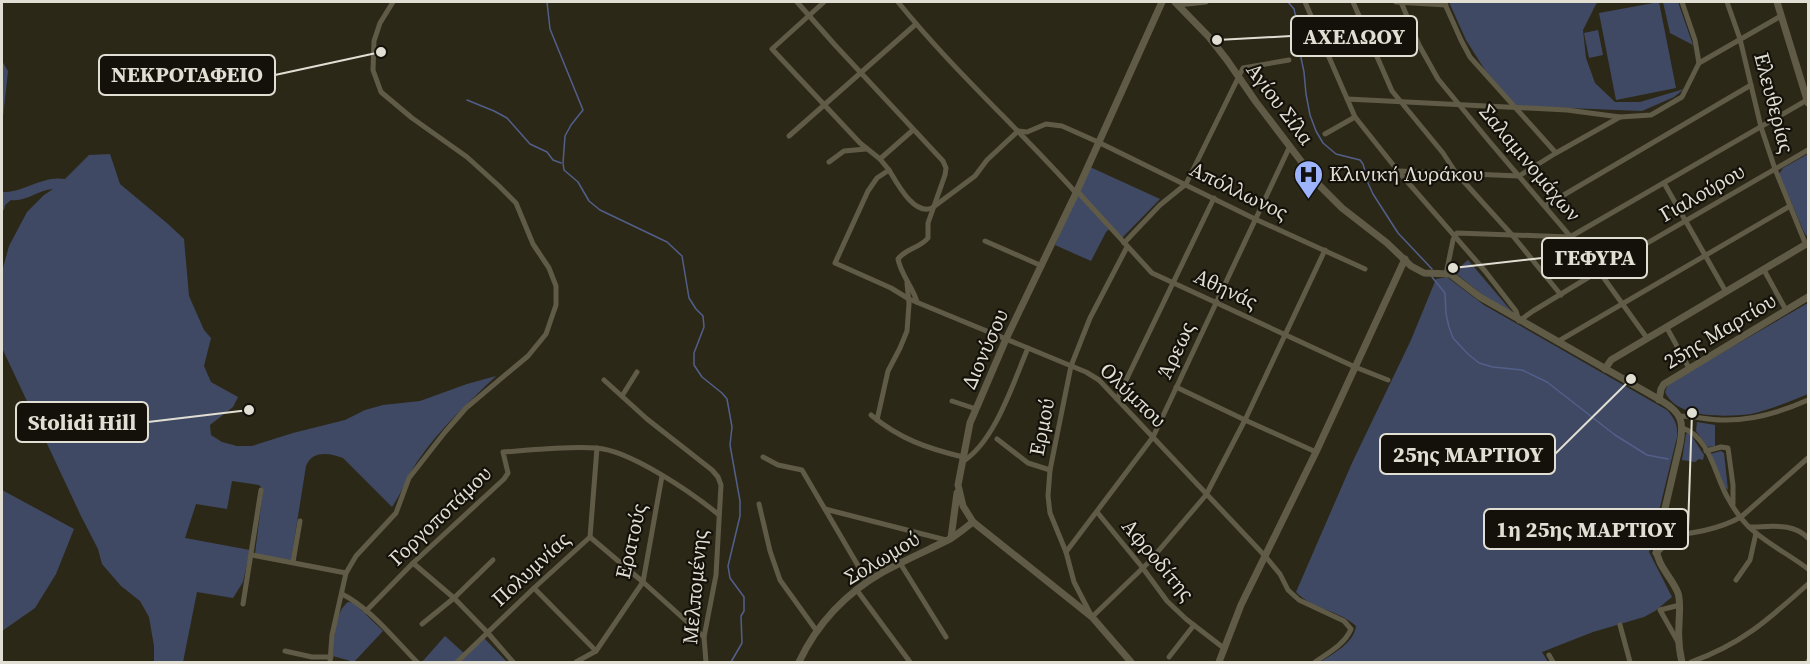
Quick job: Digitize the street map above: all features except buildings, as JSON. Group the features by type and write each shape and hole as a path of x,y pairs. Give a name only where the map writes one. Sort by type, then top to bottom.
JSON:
{"street":[{"path":"285,651 331,660 333,628 346,573 356,556 396,513 409,478 466,408 528,356 546,334 556,305 556,285 549,268 532,244 516,203 467,157 412,118 381,92 373,70 373,47 377,28 393,2"},
{"path":"797,2 860,73 930,146 946,168 932,208 926,242 901,255 898,259 915,293 917,302"},
{"path":"824,2 772,49 866,149 880,159 905,195 921,210 932,208 975,176 985,162 1018,131"},
{"name":"Αθηνάς","path":"898,2 966,79 1046,159 1148,270 1355,367 1388,380"},
{"name":"Διονύσου","path":"1131,663 1092,617 973,522 963,506 958,484 969,427 976,409 1006,339 1042,266 1162,2"},
{"path":"1177,3 1206,2"},
{"path":"1305,2 1355,117 1398,171 1455,235 1516,311 1520,321"},
{"path":"1353,2 1399,102 1443,153 1456,173 1561,294"},
{"path":"1396,2 1445,3 1470,57 1556,153"},
{"name":"Σαλαμινομάχων","path":"1401,2 1427,62 1438,79 1599,271 1647,338"},
{"path":"1682,2 1695,40 1699,63"},
{"name":"Ελευθερίας","path":"1726,2 1740,39 1761,127 1775,169 1807,244"},
{"path":"1455,235 1463,232 1570,237 1808,102 1776,2"},
{"name":"Αγίου Σίλα","path":"1177,3 1238,75 1320,186 1342,208 1415,268 1446,274"},
{"path":"1347,99 1567,110 1620,117 1651,114 1682,97 1699,63 1781,16"},
{"path":"789,136 916,24"},
{"path":"1186,184 1243,68 1289,60"},
{"path":"1545,206 1751,85"},
{"path":"1325,134 1355,117"},
{"path":"1398,171 1519,176 1620,117"},
{"name":"Απόλλωνος","path":"1018,131 1027,132 1043,124 1062,126 1365,269"},
{"path":"880,159 913,130"},
{"name":"Άρεως","path":"1066,552 1153,437 1290,146"},
{"path":"829,162 844,151 866,149"},
{"name":"Γιαλούρου","path":"1520,321 1599,271 1809,150"},
{"name":"Ολύμπου","path":"889,170 877,178 868,191 835,263 917,302 1086,372 1099,380 1265,556 1280,574 1288,590 1299,600 1349,625 1350,629 1346,637 1315,663"},
{"path":"1664,183 1726,292"},
{"name":"Ερμού","path":"1092,617 1074,582 1066,552 1050,513 1048,496 1050,470 1071,366 1090,318 1125,245 1165,200 1186,184"},
{"path":"1117,399 1214,198"},
{"path":"1557,342 1790,206"},
{"path":"1455,235 1446,274 1453,276 1480,297 1520,321 1669,405 1680,416 1682,428 1656,553 1661,568 1678,594 1680,605 1678,642 1682,663"},
{"path":"986,241 1042,266"},
{"path":"1605,369 1611,360 1807,244"},
{"path":"1092,617 1184,523 1206,495 1245,420 1325,250"},
{"path":"1219,663 1241,605 1316,452 1405,259"},
{"path":"1764,270 1786,310"},
{"path":"878,420 888,371 907,331 909,298 907,281"},
{"name":"25ης Μαρτίου","path":"1659,400 1664,384 1809,297"},
{"path":"1667,328 1689,368"},
{"path":"871,415 909,441 962,460 973,454 989,433 1028,348"},
{"path":"622,396 637,372"},
{"name":"Μελπομένης","path":"604,380 647,419 712,470 721,485 716,575 704,637 706,663"},
{"path":"1176,387 1316,452"},
{"path":"1680,416 1745,420 1772,414 1809,400"},
{"path":"952,401 976,409"},
{"path":"1682,428 1695,434 1706,451 1727,498 1749,527 1809,569"},
{"path":"997,439 1028,462 1050,470"},
{"path":"1706,451 1721,447 1728,448 1733,485 1733,506"},
{"name":"Γοργοποτάμου","path":"366,611 413,563 504,479 508,473 503,452 597,448 621,454 662,476 718,514"},
{"name":"Πολυμνίας","path":"457,663 590,537 597,448"},
{"path":"763,457 778,465 802,470 867,581"},
{"path":"1658,536 1691,534 1741,518 1809,458"},
{"name":"Ερατούς","path":"576,663 596,651 644,582 662,476"},
{"path":"825,509 949,539 958,484"},
{"path":"243,604 261,490"},
{"path":"759,504 770,551 780,580 816,630"},
{"name":"Αφροδίτης","path":"1097,513 1167,601 1225,649"},
{"path":"293,562 300,521"},
{"name":"Σολωμού","path":"799,663 816,630 856,589 900,563 949,539 973,522"},
{"path":"1749,527 1789,527 1798,529 1809,538"},
{"path":"1736,580 1750,560 1756,533"},
{"path":"1656,553 1672,536"},
{"path":"590,537 704,637"},
{"path":"252,555 346,573"},
{"path":"422,624 454,598 493,560"},
{"path":"413,563 454,598 488,632 513,663"},
{"path":"900,563 946,637"},
{"path":"1691,663 1719,651 1754,631 1809,584"},
{"path":"534,588 596,651"},
{"path":"856,589 910,663"},
{"path":"342,594 353,599 417,663"},
{"path":"1678,642 1660,610 1680,605"},
{"path":"1169,657 1194,625"},
{"path":"1620,625 1630,663"},
{"path":"1549,655 1553,663"}],"shaded area":[{"path":"1449,2 1599,2 1583,30 1586,58 1595,83 1615,102 1640,102 1684,89 1674,97 1642,111 1516,106 1485,70 1466,40"},
{"path":"1659,2 1676,88 1616,100 1599,13"},
{"path":"1663,2 1678,2 1693,45 1670,33"},
{"path":"1598,30 1603,55 1589,58 1584,33"},
{"path":"2,61 8,71 2,126"},
{"path":"110,154 120,184 184,239 189,296 204,330 211,338 204,366 211,382 238,397 233,407 210,425 211,435 222,442 237,446 252,446 345,420 365,410 383,405 420,401 496,376 435,438 413,467 392,507 343,458 327,454 312,457 306,466 291,560 255,554 263,489 259,485 232,481 227,509 196,504 185,538 250,550 243,582 233,598 197,592 183,662 154,662 149,617 140,601 121,586 102,564 98,549 2,348 3,268 9,246 27,212 53,189 22,199 11,200 5,205 4,210 2,210 2,192 18,190 49,179 65,179 89,155"},
{"path":"1808,154 1808,238 1779,174 1783,168"},
{"path":"1090,167 1160,199 1122,238 1111,227 1091,261 1055,245"},
{"path":"1468,260 1513,313 1483,295 1454,272"},
{"path":"1447,277 1484,305 1667,410 1672,416 1677,437 1649,552 1672,597 1644,617 1593,632 1542,652 1548,662 1320,662 1347,643 1356,626 1342,616 1310,603 1296,592 1352,463 1411,340 1436,279"},
{"path":"1808,303 1808,394 1773,408 1751,414 1728,416 1691,412 1671,401 1665,392 1668,384"},
{"path":"1697,422 1715,425 1715,446 1708,447 1696,431"},
{"path":"1689,432 1704,455 1703,460 1699,459 1695,462 1682,460 1686,434"},
{"path":"1721,451 1724,453 1728,490 1710,454"},
{"path":"2,490 74,529 56,574 35,608 2,631"},
{"path":"348,602 354,603 383,631 354,662 333,656 337,619"},
{"path":"445,636 466,655 483,637 507,662 422,662"}],"waterway":[{"path":"547,2 550,29 583,110 565,136 564,170 578,182 589,201 600,210 667,242 682,256 689,298 703,316 704,327 694,353 694,365 702,377 727,399 732,427 730,445 740,501 740,516 728,566 730,578 744,597 744,611 741,616 742,643 731,662"},
{"path":"1288,2 1294,9 1298,25 1297,39 1306,94 1316,131 1323,143 1336,154 1360,160 1373,194 1398,233 1432,269"},
{"path":"467,100 507,118 530,144 547,152 553,160 561,163"},
{"path":"1432,277 1445,293 1446,314 1453,338 1479,363 1522,370 1547,382 1615,435 1647,455 1668,459"}],"place":[{"name":"ΑΧΕΛΩΟΥ","path":"1217,40"},
{"name":"ΝΕΚΡΟΤΑΦΕΙΟ","path":"381,52"},
{"name":"Κλινική Λυράκου","path":"1308,200"},
{"name":"ΓΕΦΥΡΑ","path":"1453,268"},
{"name":"25ης ΜΑΡΤΙΟΥ","path":"1631,379"},
{"name":"Stolidi Hill","path":"249,410"},
{"name":"1η 25ης ΜΑΡΤΙΟΥ","path":"1692,413"}]}
